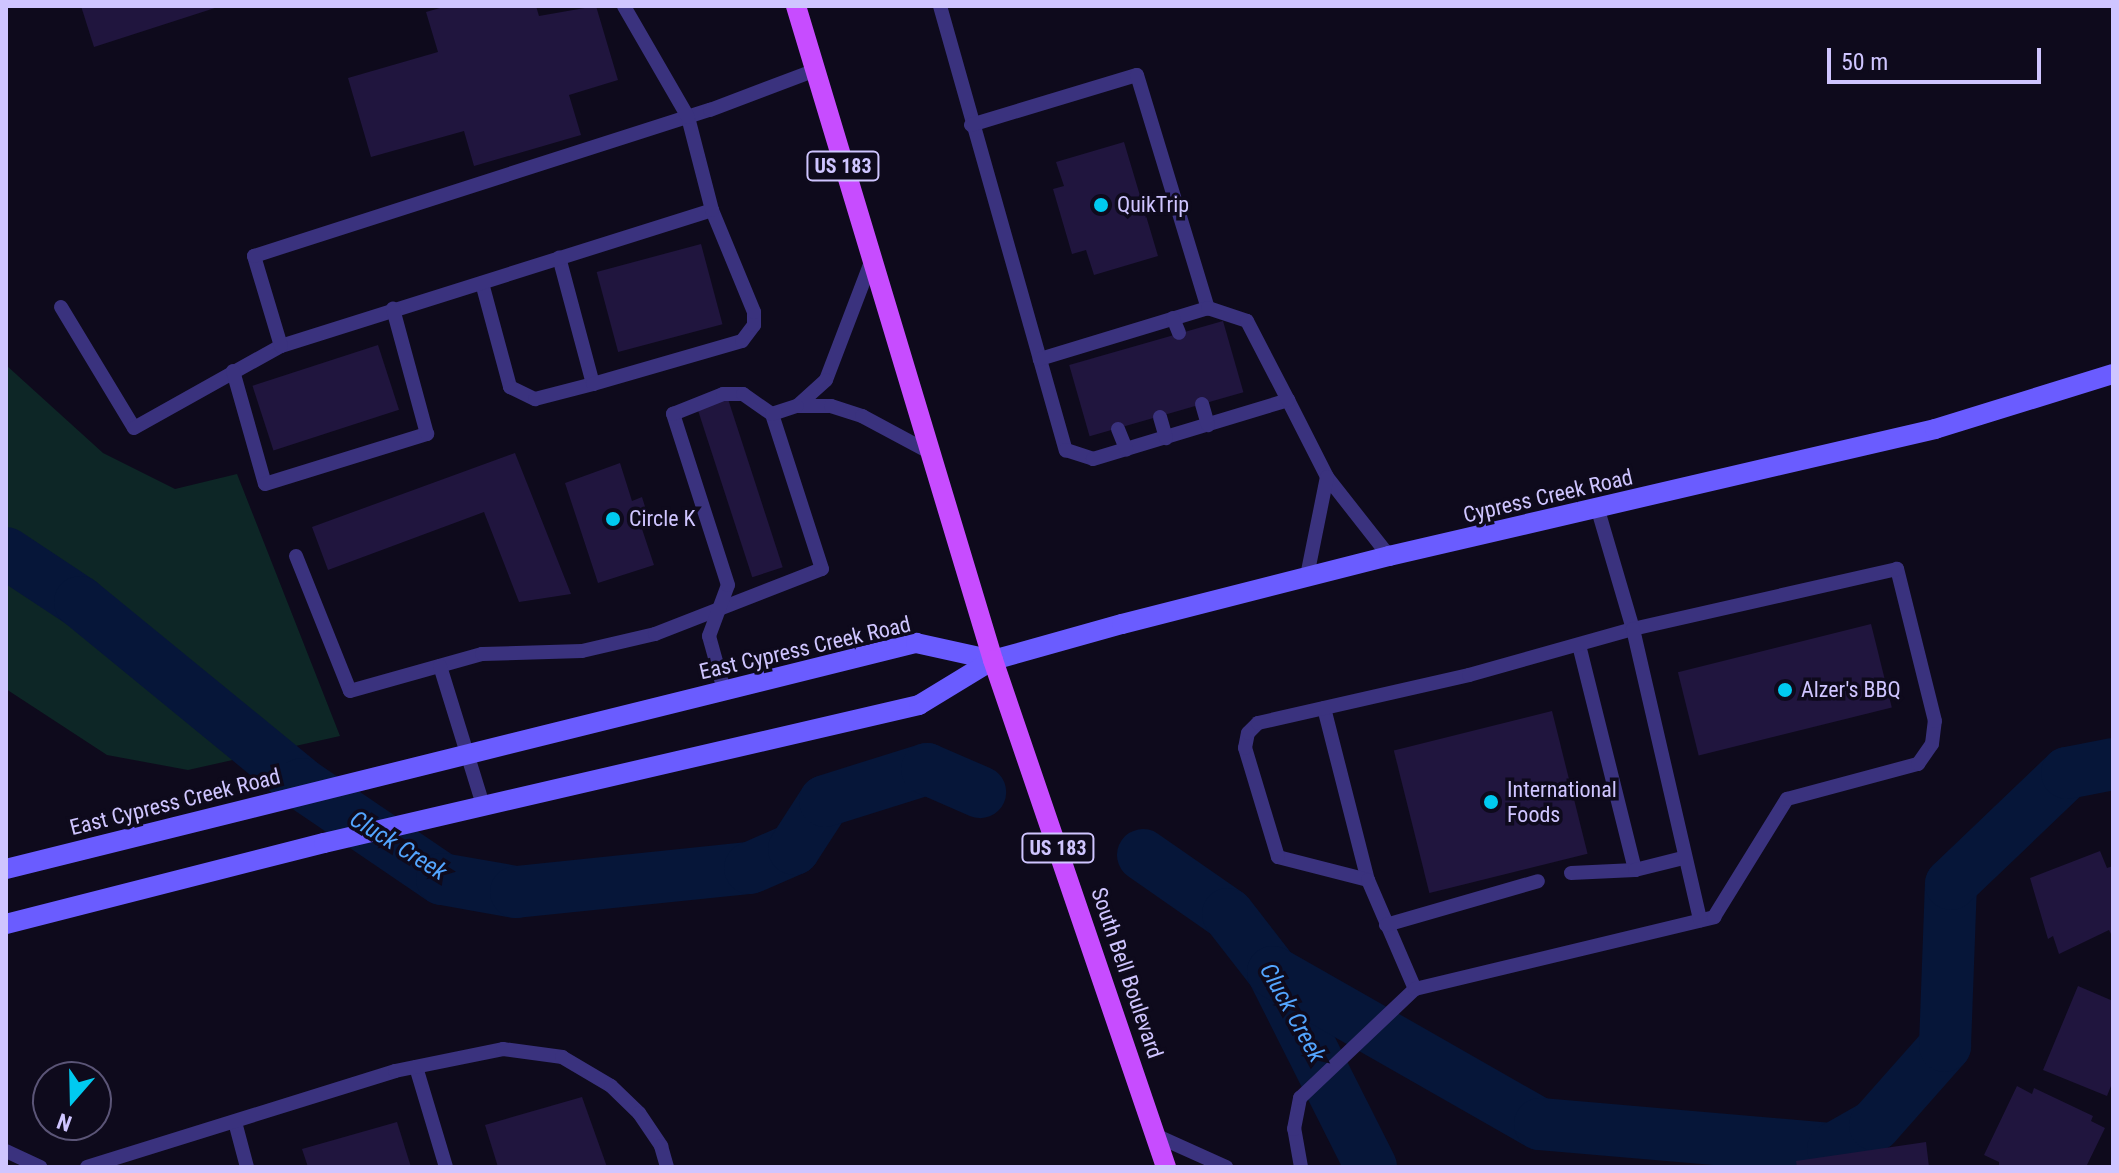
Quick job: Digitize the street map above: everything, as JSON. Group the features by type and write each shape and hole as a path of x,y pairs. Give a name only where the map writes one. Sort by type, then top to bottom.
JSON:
{"main road":[{"name":"US 183","path":"796,6 993,660"},
{"name":"Cypress Creek Road","path":"993,660 1307,576 1935,429 2113,374"},
{"name":"East Cypress Creek Road","path":"6,869 463,753 916,643 993,660"},
{"path":"6,924 324,843 483,805 658,769 919,705 993,660"},
{"name":"South Bell Boulevard","path":"993,660 1166,1167"}],"lane":[{"path":"482,283 510,387 535,399 749,335 754,312 712,210 688,117 624,6"},
{"path":"940,6 962,73 971,125 1066,450 1093,459 1288,400"},
{"path":"281,346 254,256 688,117 816,70"},
{"path":"971,125 1137,75 1208,308"},
{"path":"61,307 134,428 281,346 712,210"},
{"path":"559,257 593,384"},
{"path":"797,406 826,380 871,262"},
{"path":"1040,359 1093,350 1134,330 1208,308 1247,321 1327,477 1389,556"},
{"path":"233,371 265,484 427,434 393,309"},
{"path":"1173,318 1179,333"},
{"path":"1134,330 1137,346"},
{"path":"296,556 350,691 482,654 582,651 715,613 822,569 772,414 743,394 723,394 673,414 728,585 715,613 709,636 724,690"},
{"path":"1202,404 1208,425"},
{"path":"772,414 797,406 831,406 862,416 931,453"},
{"path":"1160,417 1166,438"},
{"path":"1118,429 1126,449"},
{"path":"1307,576 1327,477"},
{"path":"1598,510 1633,629 1683,858 1700,920"},
{"path":"1301,1166 1294,1129 1300,1098 1415,989 1714,917 1787,799 1918,764 1932,744 1935,721 1897,569 1633,629 1258,723 1248,733 1245,748 1278,857 1368,880"},
{"path":"1579,645 1635,870"},
{"path":"440,666 463,753 483,805"},
{"path":"1324,708 1368,880 1415,989"},
{"path":"1571,873 1635,870 1683,858"},
{"path":"1386,925 1538,881"},
{"path":"87,1167 416,1067 503,1049 562,1057 611,1086 639,1113 661,1146 667,1167"},
{"path":"416,1067 446,1167"},
{"path":"235,1122 247,1167"},
{"path":"1157,1136 1226,1167"},
{"path":"6,1151 41,1167"}],"green space":[{"path":"6,365 103,453 175,489 237,474 340,736 188,770 107,755 6,689"}],"building":[{"path":"81,6 217,6 218,7 94,47"},
{"path":"447,6 536,6 539,16 596,6 618,80 569,95 581,135 474,166 464,131 371,157 348,78 438,52 426,12"},
{"name":"QuikTrip","path":"1124,142 1158,256 1094,275 1086,250 1072,254 1053,189 1064,186 1056,162"},
{"path":"701,244 722,324 618,352 597,272"},
{"path":"1223,321 1243,392 1090,436 1069,365"},
{"path":"378,345 399,410 273,450 252,386"},
{"name":"Circle K","path":"728,399 783,567 752,577 698,409"},
{"path":"515,453 571,594 519,602 484,512 328,570 312,527"},
{"name":"Circle K","path":"620,463 632,501 642,497 651,526 642,529 654,565 598,583 565,483"},
{"name":"Alzer's BBQ","path":"1871,624 1892,707 1699,756 1678,672"},
{"name":"International Foods","path":"1552,711 1588,854 1429,893 1394,750"},
{"path":"2100,851 2107,868 2113,866 2113,938 2109,930 2059,954 2053,936 2048,939 2030,878"},
{"path":"2078,986 2113,1001 2113,1081 2107,1096 2043,1070"},
{"path":"2017,1086 2032,1094 2034,1088 2093,1116 2091,1121 2105,1128 2086,1167 1999,1167 1999,1162 1984,1155"},
{"path":"582,1097 607,1167 498,1167 485,1125"},
{"path":"397,1122 411,1167 308,1167 302,1149"},
{"path":"1926,1142 1929,1167 1797,1167 1796,1161"}],"waterway":[{"name":"Cluck Creek","path":"6,553 80,602 302,784 442,879 516,892 750,868 794,849 825,801 927,769 980,792"},
{"path":"1273,972 1540,1124 1833,1149 1875,1125 1945,1046 1951,884 2067,773 2113,764"},
{"name":"Cluck Creek","path":"1143,855 1228,914 1273,972 1371,1167"}],"place":[{"name":"QuikTrip","path":"1101,205"},
{"name":"Circle K","path":"613,519"},
{"name":"Alzer's BBQ","path":"1785,690"},
{"name":"International Foods","path":"1491,802"}]}
